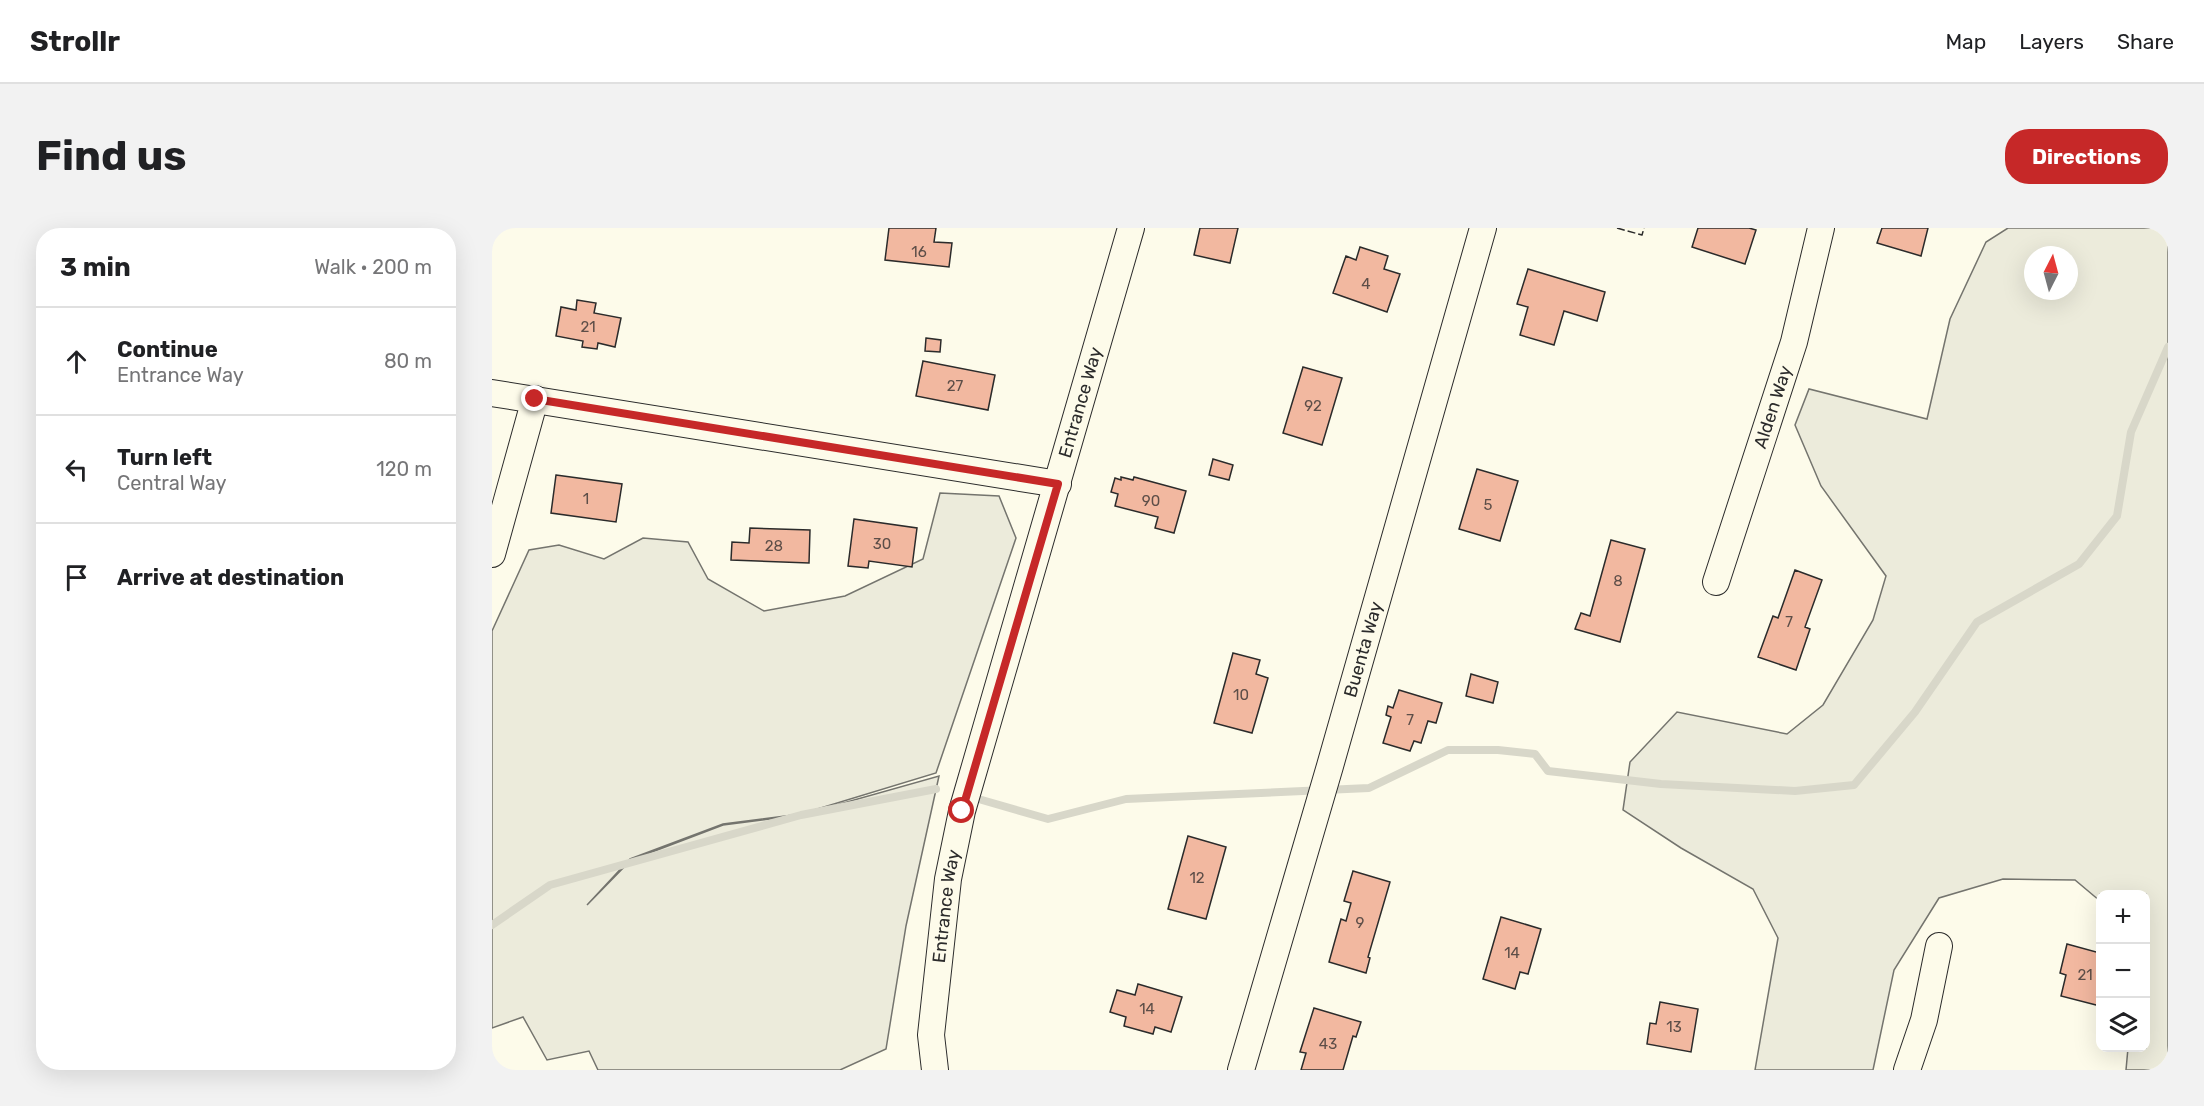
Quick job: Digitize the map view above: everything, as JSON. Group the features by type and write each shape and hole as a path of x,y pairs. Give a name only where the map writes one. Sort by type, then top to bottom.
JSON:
{"street":[{"name":"Entrance Way","path":"934,1070 931,1035 948,879 962,811 1131,228"},
{"name":"Buenta Way","path":"1240,1070 1330,766 1483,228"},
{"name":"Alden Way","path":"1716,582 1794,342 1821,228"},
{"path":"492,393 1058,484"},
{"path":"492,554 535,399"},
{"path":"1907,1070 1924,1020 1939,946"}],"shaded area":[{"path":"2008,228 2168,228 2168,1070 2126,1070 2128,1052 2150,1052 2150,890 2096,890 2096,898 2075,880 2003,879 1939,898 1894,970 1873,1070 1755,1070 1778,938 1753,889 1681,848 1623,810 1630,762 1677,712 1787,734 1823,705 1873,620 1886,576 1821,486 1795,425 1809,389 1927,419 1950,319 1986,242"},
{"path":"940,493 999,496 1016,538 936,773 801,814 723,824 630,859 587,905 631,860 723,825 801,815 939,776 906,926 886,1049 840,1070 598,1070 589,1051 547,1060 523,1017 492,1028 492,631 529,550 559,545 604,559 643,538 688,542 708,579 764,611 845,596 923,559"}],"building":[{"path":"889,228 936,228 934,242 952,243 949,267 885,260"},
{"path":"1200,228 1238,228 1230,263 1194,255"},
{"path":"1698,228 1756,230 1745,264 1692,247"},
{"path":"1882,228 1928,228 1921,256 1877,243"},
{"path":"1360,247 1388,256 1384,269 1400,274 1387,312 1333,293 1346,256 1356,260"},
{"path":"1528,269 1605,292 1597,321 1564,311 1554,345 1520,335 1528,307 1517,304"},
{"path":"577,300 596,303 594,313 621,318 615,347 598,343 597,349 582,347 583,341 556,336 561,307 576,310"},
{"path":"926,338 941,340 940,352 925,351"},
{"path":"923,361 995,375 988,410 916,396"},
{"path":"1303,367 1342,378 1322,445 1283,433"},
{"path":"1213,459 1233,465 1229,480 1209,475"},
{"path":"1477,469 1518,481 1500,541 1459,529"},
{"path":"556,475 622,484 616,522 551,513"},
{"path":"1121,477 1133,480 1134,477 1186,491 1174,533 1155,528 1158,517 1115,506 1118,494 1111,492 1115,478 1121,480"},
{"path":"854,519 917,528 912,567 869,561 868,568 848,566"},
{"path":"750,528 810,530 809,563 731,560 732,542 749,543"},
{"path":"1611,540 1645,549 1620,642 1575,629 1581,613 1590,616"},
{"path":"1795,570 1822,580 1805,627 1810,629 1796,670 1758,657 1773,616 1778,618"},
{"path":"1233,653 1260,660 1256,674 1268,678 1252,733 1214,723"},
{"path":"1471,674 1498,682 1493,703 1466,696"},
{"path":"1399,690 1442,703 1436,723 1428,721 1421,743 1414,741 1410,751 1383,743 1391,717 1386,715 1388,706 1393,708"},
{"path":"1188,836 1226,847 1206,919 1168,909"},
{"path":"1353,871 1390,882 1368,957 1370,958 1366,973 1329,962 1341,919 1346,921 1351,903 1344,901"},
{"path":"1501,917 1541,929 1528,974 1520,972 1515,989 1483,979"},
{"path":"2067,944 2096,952 2096,1005 2061,996 2066,975 2060,973"},
{"path":"1138,984 1182,997 1171,1032 1155,1027 1153,1034 1124,1026 1126,1017 1110,1012 1117,990 1135,995"},
{"path":"1660,1002 1698,1009 1691,1052 1647,1044 1650,1023 1656,1024"},
{"path":"1314,1008 1361,1022 1356,1037 1353,1036 1343,1070 1301,1070 1306,1053 1300,1052"}],"waterway":[{"path":"982,800 1048,819 1126,799 1369,788 1448,750 1498,750 1535,754 1548,771 1661,784 1795,791 1854,785 1915,712 1977,622 2079,564 2117,516 2131,432 2168,347"},
{"path":"492,925 550,885 801,815 936,789"}],"fence":[{"path":"1617,228 1642,235 1644,228"}],"route":[{"path":"535,399 1058,484 962,811"}]}
